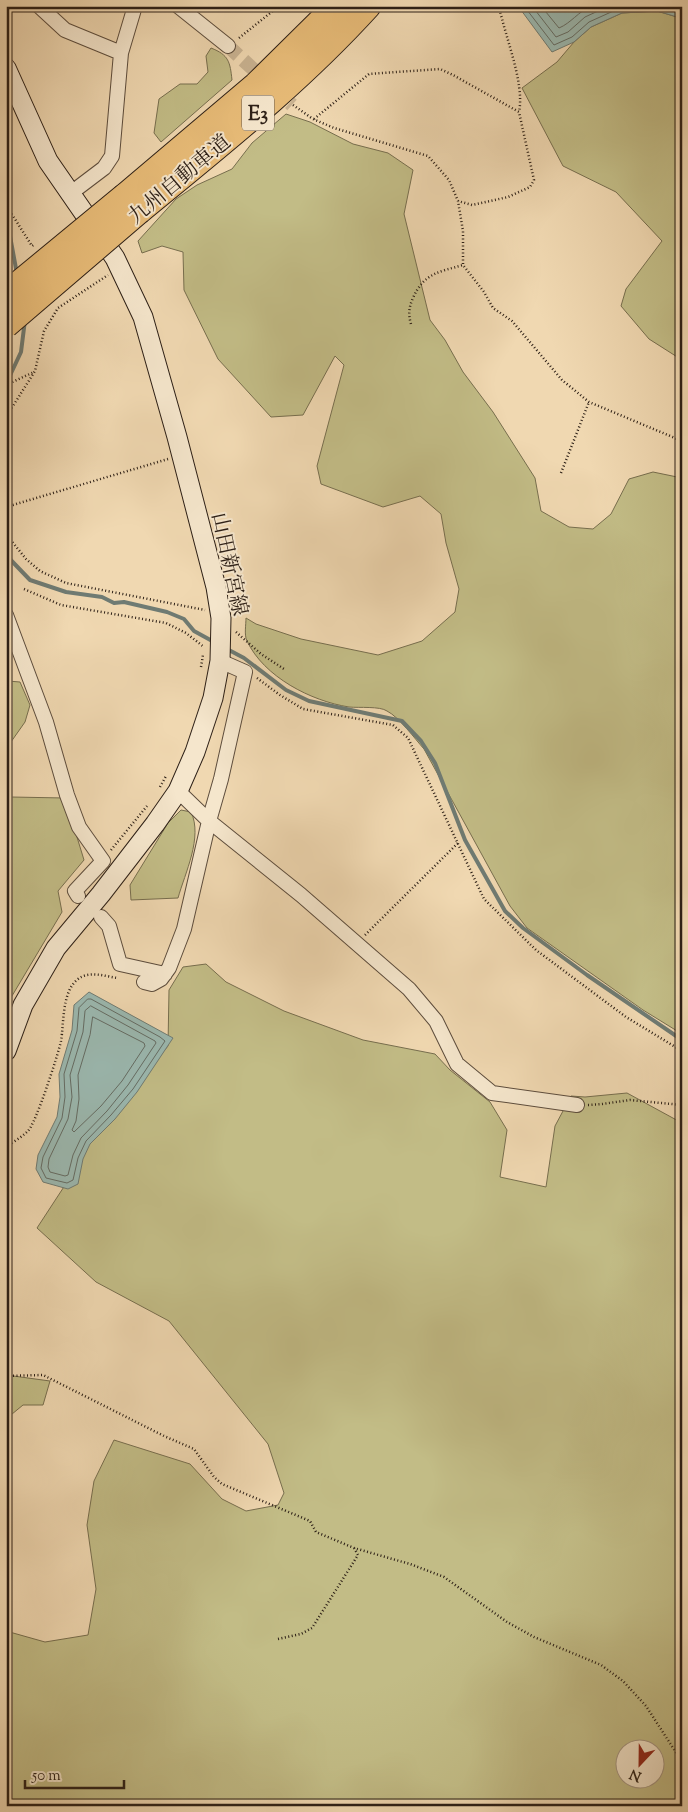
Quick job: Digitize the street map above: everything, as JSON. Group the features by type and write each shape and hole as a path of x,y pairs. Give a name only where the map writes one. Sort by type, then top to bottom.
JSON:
{"highway":[{"name":"九州自動車道","path":"6,325 336,6"},
{"name":"九州自動車道","path":"6,294 270,103 310,66 368,6"}],"main road":[{"name":"山田新宮線","path":"6,68 48,161 102,237 120,268 143,317 182,455 216,587 221,618 220,661 213,698 195,752 178,791 101,894 56,948 23,1005 6,1051"}],"street":[{"path":"39,6 65,30 121,53"},
{"path":"71,193 104,168 112,156 121,53 135,6"},
{"path":"178,6 228,46"},
{"path":"6,615 46,722 67,796 79,827 103,861 75,891 78,896"},
{"path":"144,982 152,984 161,979 165,974 184,929 209,821 221,779 244,672 220,661"},
{"path":"178,791 209,821 301,895 409,989 436,1021 457,1064 492,1093 577,1104"},
{"path":"101,917 109,926 120,964 165,974"}],"path":[{"path":"228,46 279,6"},
{"path":"458,201 472,205 508,197 530,187 534,180 519,112 521,104 518,78 499,6"},
{"path":"313,119 369,74 440,69 453,74 519,112"},
{"path":"292,105 313,119 334,128 428,156 449,180 458,201 463,231 463,265 484,292 492,308 512,321 562,380 589,402 675,438 682,443"},
{"path":"6,205 32,246"},
{"path":"411,324 408,315 410,304 418,287 425,279 435,273 463,265"},
{"path":"6,417 35,371 44,331 58,308 120,268"},
{"path":"6,385 35,371"},
{"path":"561,473 589,402"},
{"path":"6,507 182,455"},
{"path":"6,534 26,559 40,572 66,583 204,610 221,618 261,654 284,669"},
{"path":"24,589 61,605 166,622 186,633 220,661"},
{"path":"201,672 204,647"},
{"path":"244,672 254,676 303,709 393,725 408,738 484,899 536,950 626,1017 682,1051"},
{"path":"157,793 168,771"},
{"path":"103,861 151,801"},
{"path":"357,943 458,843"},
{"path":"6,1147 28,1130 36,1116 60,1043 64,1012 70,989 77,980 88,974 144,982"},
{"path":"577,1104 602,1104 630,1100 682,1105"},
{"path":"6,1376 43,1375 164,1436 194,1449 214,1477 222,1484 310,1521 316,1532 354,1548 410,1564 444,1577 508,1622 528,1633 601,1665 623,1681 646,1706 677,1754 682,1766"},
{"path":"278,1639 301,1634 312,1628 358,1555 354,1548"}],"shaded area":[{"path":"657,11 677,17 682,25 682,360 649,339 621,306 626,289 662,241 616,192 563,166 522,88 557,62 574,42 591,27 622,13"},
{"path":"211,48 225,56 232,80 161,142 154,133 159,99 180,84 197,84 208,72 206,56"},
{"path":"286,114 310,122 353,144 388,153 413,170 404,214 430,320 445,340 463,372 493,412 535,478 541,511 569,527 593,529 611,514 629,479 653,472 682,478 682,1034 643,1010 527,928 510,906 424,749 397,718 384,709 334,704 305,693 290,685 265,666 246,639 246,618 256,624 301,639 378,655 422,641 455,612 459,589 446,543 441,514 420,496 383,507 321,484 317,466 344,365 335,356 303,415 271,417 218,359 184,290 183,252 162,246 142,253 138,241 176,199 197,185 232,169 252,143"},
{"path":"6,678 8,681 20,682 30,705 25,722 6,749"},
{"path":"6,795 11,797 65,798 84,860 58,891 62,912 6,1006"},
{"path":"181,810 191,812 195,832 192,855 178,898 131,900 130,885 168,823"},
{"path":"206,964 226,982 284,1011 363,1040 435,1054 450,1070 490,1102 507,1130 500,1177 546,1187 555,1126 571,1096 585,1097 627,1093 682,1123 682,1806 6,1806 6,1631 45,1642 88,1635 96,1589 87,1525 94,1481 114,1440 190,1464 222,1499 246,1511 278,1505 284,1493 268,1444 169,1321 96,1282 37,1228 71,1176 97,1111 133,1088 168,1046 169,990 183,967"},
{"path":"6,1375 50,1381 43,1405 23,1405 6,1419"}],"water":[{"path":"518,6 682,6 682,25 677,17 657,11 622,13 591,27 574,42 552,52"},
{"path":"89,992 173,1038 137,1092 115,1119 90,1144 83,1159 78,1184 68,1189 43,1182 36,1169 38,1155 57,1117 60,1097 59,1074 72,1030 74,1005"}],"waterway":[{"path":"6,229 10,236 17,274"},
{"path":"6,384 21,352 25,320"},
{"path":"6,555 30,580 66,592 102,597 114,603 124,602 167,612 184,619 194,631 214,642"},
{"path":"227,649 244,658 286,690 309,701 402,721 421,741 435,763 465,840 505,911 523,928 587,975 682,1040"}],"tunnel":[{"path":"228,46 292,105"}]}
